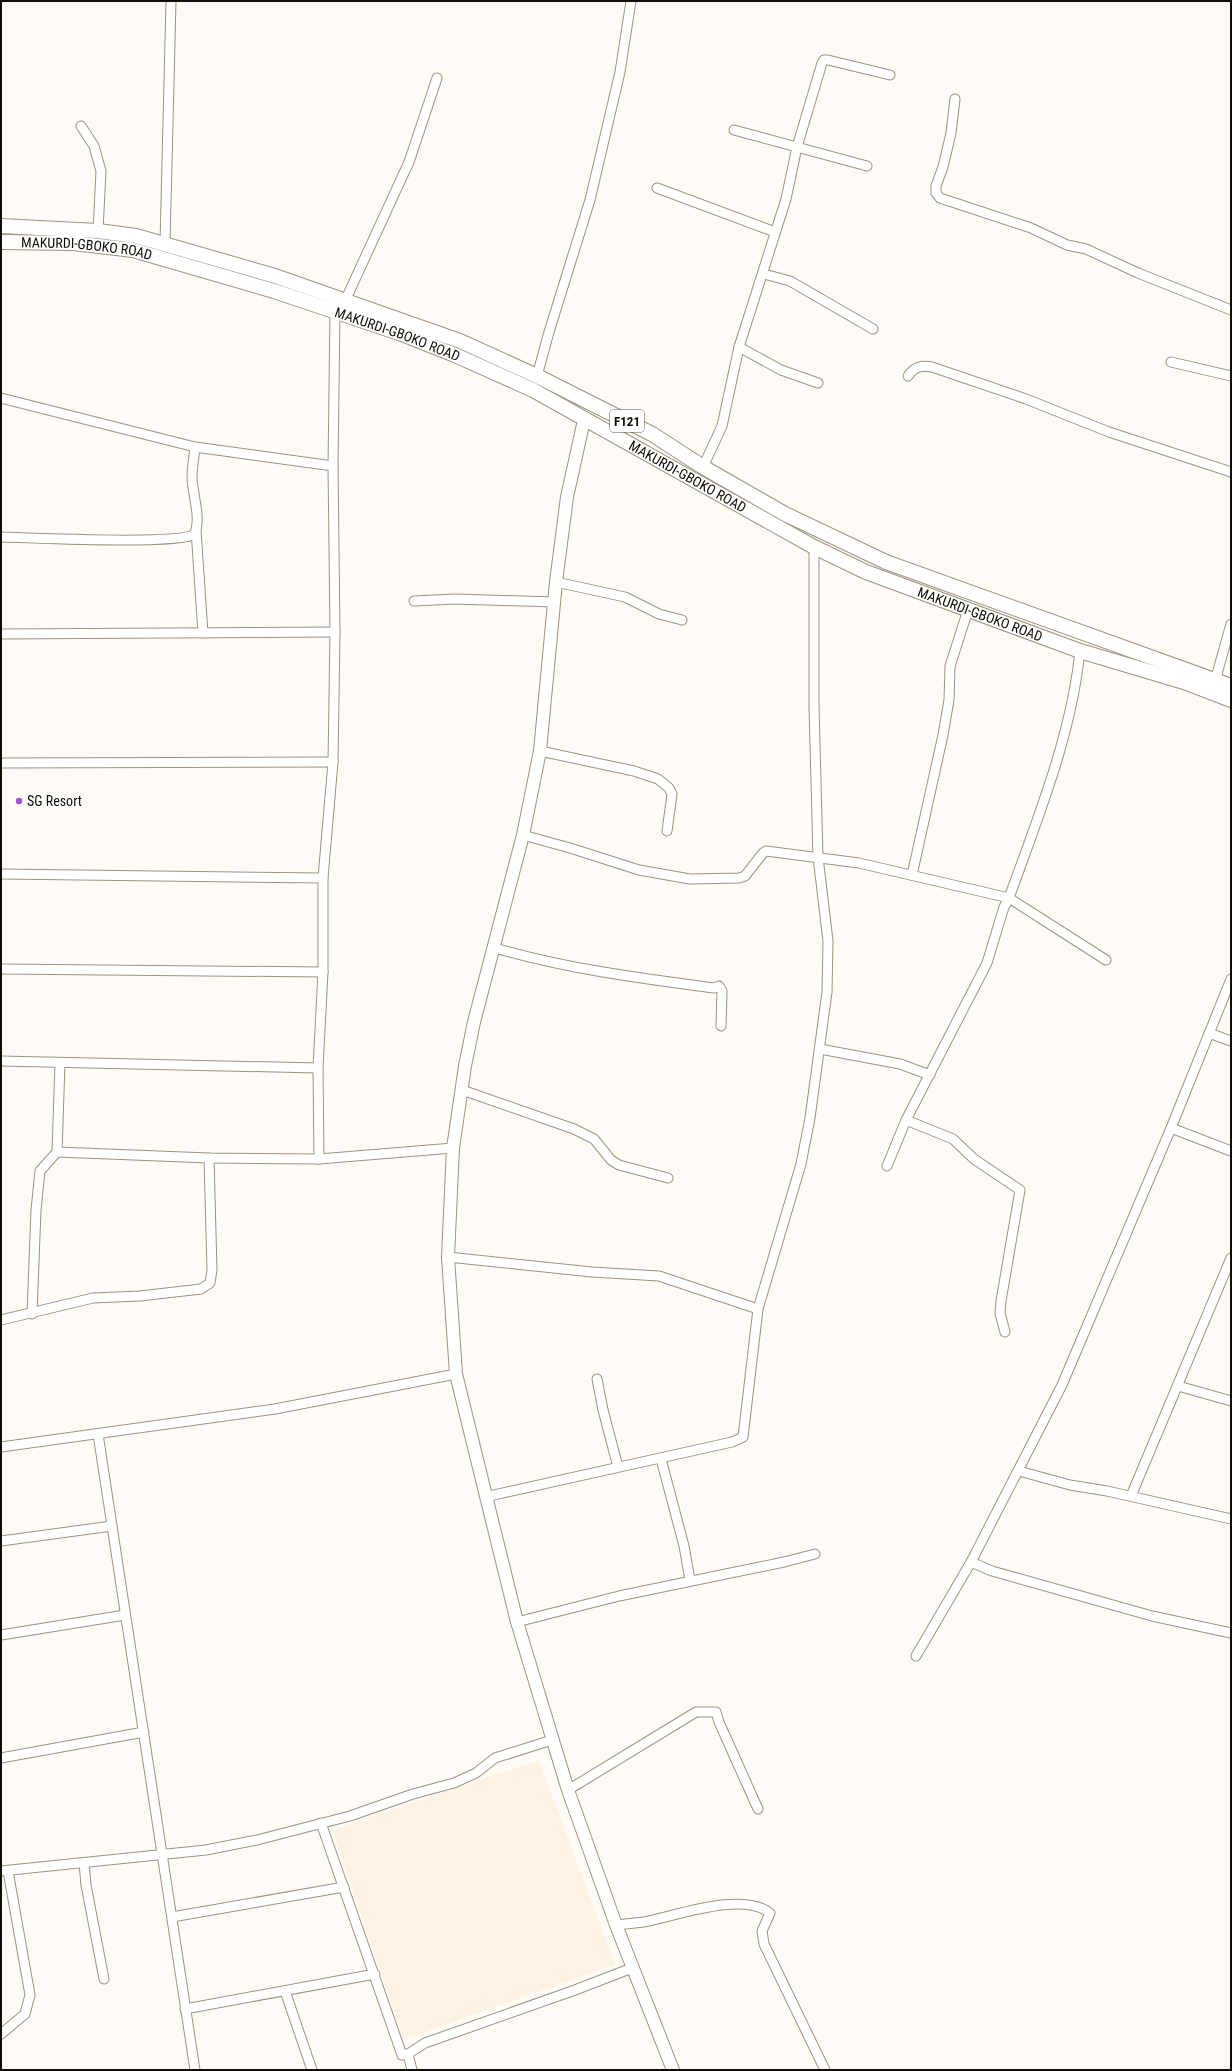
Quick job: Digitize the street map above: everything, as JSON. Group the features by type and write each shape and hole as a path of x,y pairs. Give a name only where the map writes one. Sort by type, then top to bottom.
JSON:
{"main road":[{"name":"F121","path":"1,226 103,231 136,236 165,243 276,276 460,341 537,376 652,434 703,467 785,514 886,562 1231,686"},
{"path":"103,231 104,245"},
{"name":"MAKURDI-GBOKO ROAD","path":"1,242 104,245 133,250 335,311 402,334 468,360 533,390 584,420 814,547 866,572 1080,651 1184,682 1231,700"}],"street":[{"path":"165,243 171,1"},
{"path":"537,376 594,188 620,72 631,1"},
{"path":"703,467 722,426 739,347 764,274 775,232 786,199 797,147 824,60 890,75"},
{"path":"345,301 409,162 437,78"},
{"path":"955,99 951,133 943,168 936,186 936,193 940,198 1031,228 1067,245 1086,249 1138,273 1231,310"},
{"path":"81,126 94,146 101,171 103,231"},
{"path":"734,130 867,166"},
{"path":"657,188 775,232"},
{"path":"764,274 790,281 873,329"},
{"path":"319,1159 318,1068 323,972 323,878 333,762 335,632 333,466 335,311"},
{"path":"739,347 781,370 818,383"},
{"path":"1171,362 1231,376"},
{"path":"908,376 913,370 920,366 932,367 1026,399 1109,432 1231,472"},
{"path":"1,398 195,447 333,466"},
{"path":"584,420 567,497 556,582 540,751 523,835 495,948 474,1022 462,1090 453,1148 448,1257 456,1374 485,1497 517,1622 568,1790 632,1968 673,2070"},
{"path":"195,447 192,479 196,505 196,530 203,633"},
{"path":"1,537 175,539 190,537 195,534 196,530"},
{"path":"485,1497 661,1459 732,1442 743,1437 758,1309 801,1164 820,1049 827,992 828,941 818,857 814,706 814,547"},
{"path":"556,582 625,597 659,614 682,620"},
{"path":"414,601 454,599 554,602"},
{"path":"912,876 943,735 949,700 950,666 968,610"},
{"path":"1215,681 1231,624"},
{"path":"1,634 335,632"},
{"path":"887,1166 906,1120 987,963 1004,907 1009,898 1058,758 1070,717 1080,651"},
{"path":"540,751 634,771 658,779 669,788 672,794 667,831"},
{"path":"1,763 333,762"},
{"path":"523,835 639,870 690,880 739,878 745,876 766,851 818,857 912,876 1009,898 1106,960"},
{"path":"1,874 323,878"},
{"path":"495,948 534,959 607,974 714,988 719,986 722,991 721,1026"},
{"path":"1,969 323,972"},
{"path":"916,1656 971,1562 1062,1385 1171,1128 1231,980"},
{"path":"1209,1033 1231,1041"},
{"path":"820,1049 900,1064 930,1074"},
{"path":"1,1061 318,1068"},
{"path":"32,1314 36,1210 40,1171 57,1152 60,1063"},
{"path":"462,1090 574,1129 594,1139 611,1160 619,1165 668,1178"},
{"path":"906,1120 953,1139 974,1159 1020,1190 1001,1301 1000,1313 1005,1332"},
{"path":"1171,1128 1231,1151"},
{"path":"57,1152 209,1158 319,1159 453,1148"},
{"path":"1,1320 32,1314 93,1298 140,1296 190,1290 208,1286 211,1281 212,1270 209,1158"},
{"path":"448,1257 592,1272 659,1276 758,1309"},
{"path":"1131,1496 1231,1258"},
{"path":"1,1447 275,1408 456,1374"},
{"path":"597,1379 602,1410 618,1468"},
{"path":"1178,1386 1231,1401"},
{"path":"98,1434 195,2070"},
{"path":"661,1459 684,1546 690,1580"},
{"path":"1019,1471 1070,1485 1131,1496 1231,1519"},
{"path":"1,1541 112,1526"},
{"path":"517,1622 690,1580 784,1562 815,1554"},
{"path":"971,1562 992,1571 1152,1616 1231,1633"},
{"path":"1,1635 125,1615"},
{"path":"568,1790 696,1712 711,1711 716,1712 719,1722 758,1809"},
{"path":"1,1758 144,1732"},
{"path":"1,2034 24,2014 30,1996 5,1871 206,1850 240,1844 375,1808 413,1794 454,1783 471,1776 500,1755 552,1740"},
{"path":"321,1823 375,1974 402,2055 408,2054 426,2044 632,1968"},
{"path":"84,1863 86,1886 104,1979"},
{"path":"172,1917 344,1887"},
{"path":"616,1925 644,1922 682,1912 725,1906 762,1906 770,1913 762,1931 764,1944 825,2070"},
{"path":"185,2009 375,1974"},
{"path":"285,1991 312,2070"},
{"path":"408,2054 412,2070"}],"shaded area":[{"path":"539,1760 615,1964 404,2040 332,1830"}],"place":[{"name":"SG Resort","path":"19,801"}]}
